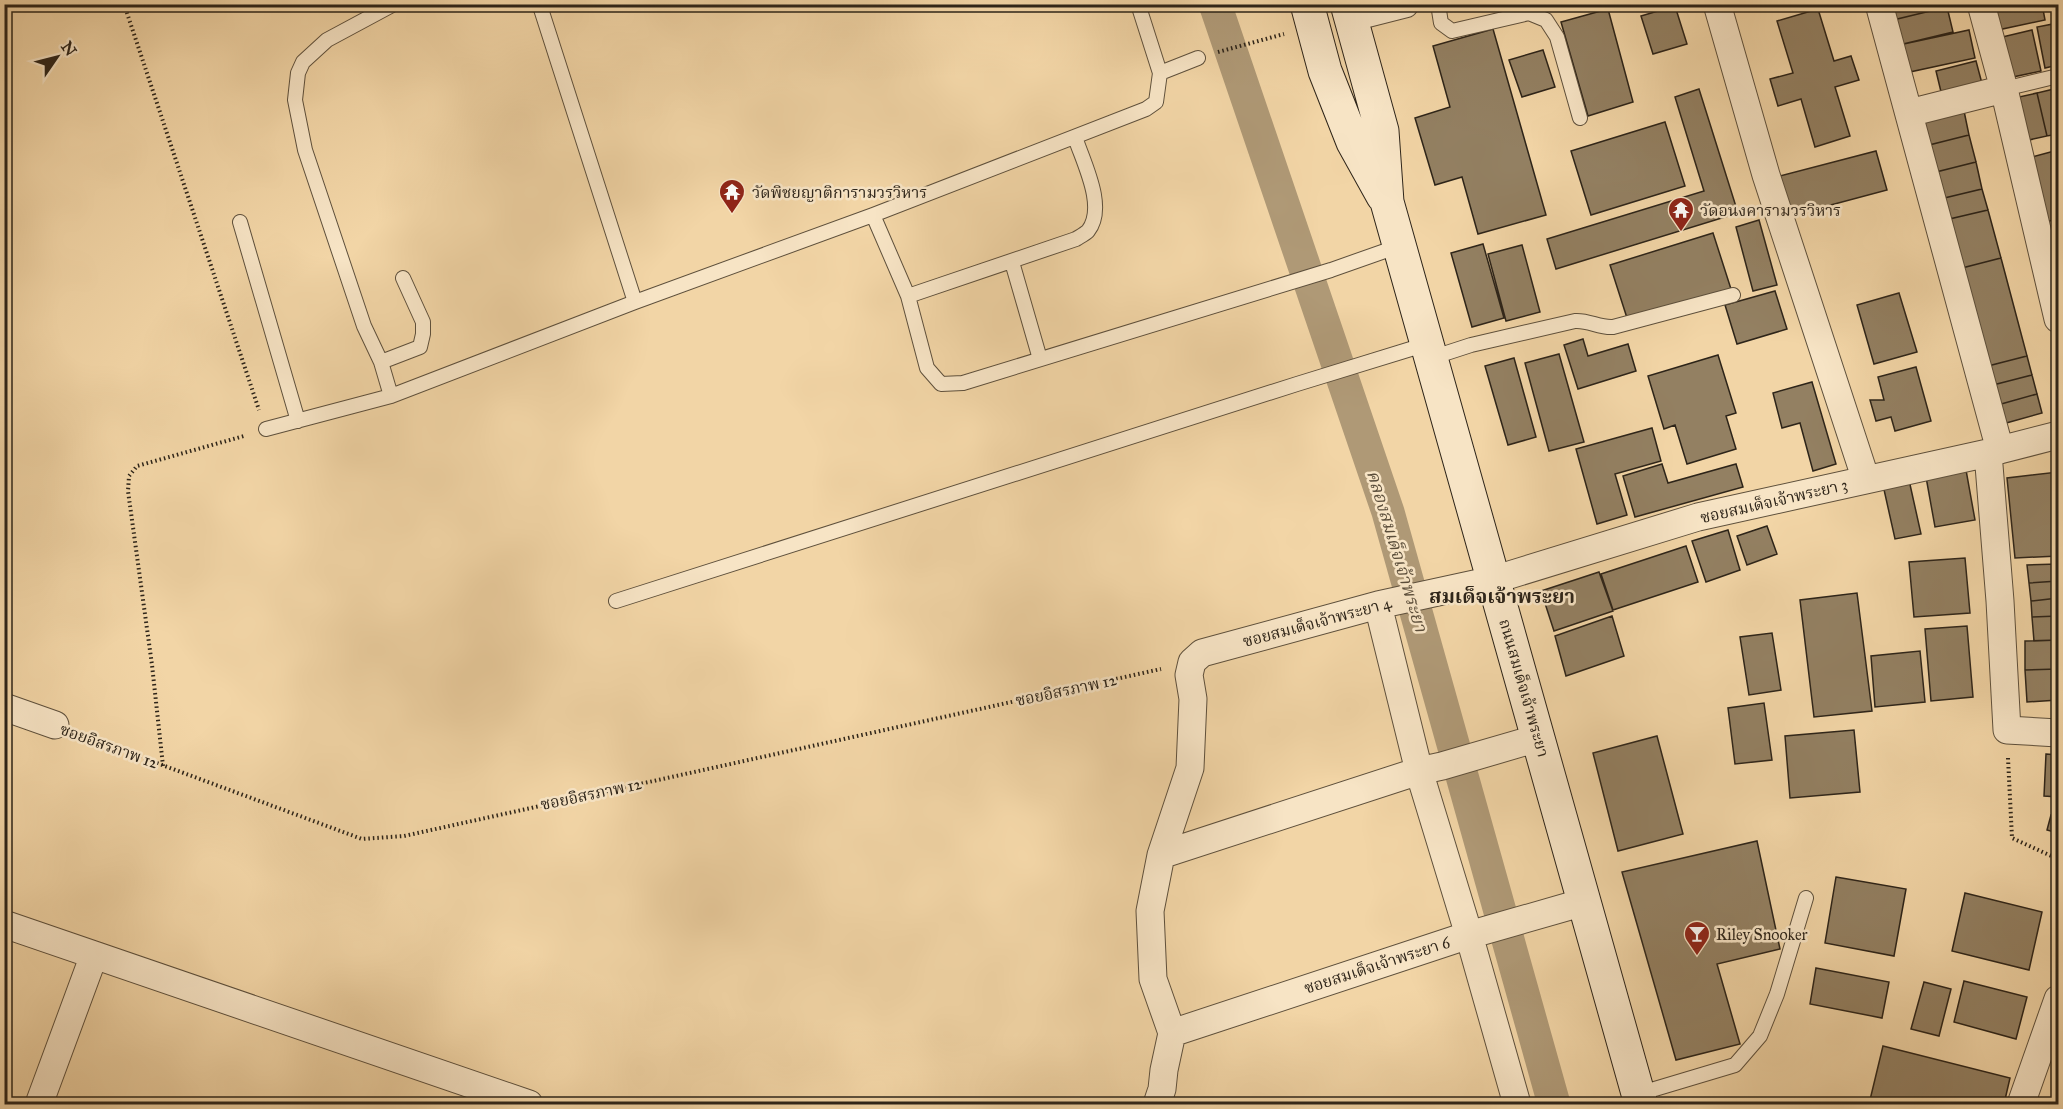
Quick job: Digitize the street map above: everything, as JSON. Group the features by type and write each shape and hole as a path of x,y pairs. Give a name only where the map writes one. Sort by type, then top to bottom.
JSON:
{"main road":[{"name":"ถนนสมเด็จเจ้าพระยา","path":"1307,4 1325,71 1353,142 1387,202"},
{"name":"ถนนสมเด็จเจ้าพระยา","path":"1348,11 1382,130 1387,202 1640,1099"}],"street":[{"path":"1348,11 1405,4"},
{"path":"1717,4 1766,175 1866,480"},
{"path":"1879,4 1909,113 1994,452 2007,730 2058,733"},
{"path":"1981,4 2048,233 2058,319"},
{"path":"1909,113 2004,89"},
{"name":"ซอยสมเด็จเจ้าพระยา 3","path":"1493,580 1698,517 1994,452 2058,435"},
{"name":"ซอยสมเด็จเจ้าพระยา 4","path":"1190,669 1202,653 1386,603 1493,580"},
{"path":"1386,603 1478,932 1517,1104"},
{"path":"1157,1104 1172,1033 1153,979 1150,911 1161,855 1190,768 1193,699 1190,669"},
{"name":"ซอยอิสรภาพ 12","path":"4,707 55,725"},
{"path":"1161,855 1431,769 1538,738"},
{"name":"ซอยสมเด็จเจ้าพระยา 6","path":"1172,1033 1478,932 1584,902"},
{"path":"4,924 529,1104"},
{"path":"39,1104 94,955"},
{"path":"2021,1104 2058,999"}],"lane":[{"path":"392,396 381,362 364,326 304,150 295,100 298,73 303,62 327,40 394,4"},
{"path":"537,4 635,302"},
{"path":"266,429 392,396 635,302 873,215 1146,109 1156,102 1160,73 1138,4"},
{"path":"1438,4 1441,23 1452,31 1529,13 1546,20 1557,37 1581,118"},
{"path":"1160,73 1198,58"},
{"path":"2004,89 2058,76"},
{"path":"908,296 1076,239 1088,231 1095,212 1095,196 1075,137"},
{"path":"873,215 908,296 927,368 941,384 963,383 1331,270 1399,246"},
{"path":"240,222 298,422"},
{"path":"1012,262 1040,359"},
{"path":"381,362 420,347 422,340 423,322 403,278"},
{"path":"616,601 1364,362 1471,345 1575,321 1589,322 1599,327 1613,327 1732,295"},
{"path":"1640,1099 1735,1065 1760,1036 1777,994 1806,898"}],"path":[{"path":"124,4 266,429 138,466 129,476 128,491 152,665 163,766"},
{"path":"1198,58 1256,41"},
{"name":"ซอยอิสรภาพ 12","path":"55,725 362,839 404,836 1190,669"},
{"path":"2007,730 2012,838 2058,859"}],"building":[{"path":"1889,4 1947,4 1947,7 1893,20"},
{"path":"1987,4 2042,4 2045,20 1993,31"},
{"path":"1675,6 1687,44 1653,54 1641,16"},
{"path":"1947,7 1953,32 1899,45 1893,20"},
{"path":"1608,9 1633,102 1588,116 1561,22"},
{"path":"1818,9 1834,61 1851,56 1859,80 1835,87 1850,136 1815,147 1801,99 1778,106 1770,79 1793,73 1777,21"},
{"path":"2053,24 2058,65 2045,68 2037,27"},
{"path":"1493,29 1546,215 1478,234 1462,177 1435,185 1415,118 1450,107 1433,46"},
{"path":"1969,30 1975,58 1905,73 1899,45"},
{"path":"2032,30 2041,71 2008,78 1998,38"},
{"path":"1543,50 1555,87 1522,97 1509,60"},
{"path":"1976,61 1984,91 1943,100 1936,71"},
{"path":"1699,89 1738,213 1556,269 1547,239 1704,191 1675,97"},
{"path":"2054,89 2058,112 2058,134 2047,136 2037,93"},
{"path":"2037,93 2047,136 2029,140 2019,97"},
{"path":"1964,111 1969,135 1925,146 1918,123"},
{"path":"1665,122 1685,186 1591,215 1571,151"},
{"path":"1969,135 1976,162 1932,173 1925,146"},
{"path":"2058,150 2058,219 2045,222 2028,158"},
{"path":"1876,151 1887,190 1782,218 1772,178"},
{"path":"1976,162 1982,189 1940,199 1932,173"},
{"path":"1982,189 1988,210 1945,220 1940,199"},
{"path":"1988,210 2001,258 1958,269 1945,220"},
{"path":"1759,220 1777,285 1753,291 1736,227"},
{"path":"1713,233 1731,289 1628,321 1610,265"},
{"path":"2058,236 2058,277 2047,238"},
{"path":"1483,244 1504,318 1472,327 1451,253"},
{"path":"1522,245 1540,312 1506,321 1488,254"},
{"path":"2001,258 2027,356 1984,367 1958,269"},
{"path":"1775,291 1787,329 1737,344 1725,305"},
{"path":"1899,293 1917,352 1874,364 1857,305"},
{"path":"1583,339 1588,356 1628,344 1636,371 1578,389 1564,345"},
{"path":"1559,354 1584,442 1549,451 1525,363"},
{"path":"1718,355 1736,413 1726,416 1736,449 1687,464 1675,425 1664,429 1648,376"},
{"path":"2027,356 2032,375 1989,386 1984,367"},
{"path":"1514,358 1536,437 1508,445 1485,366"},
{"path":"1916,367 1931,421 1895,431 1891,417 1876,421 1870,400 1884,400 1878,377"},
{"path":"2032,375 2037,394 1994,406 1989,386"},
{"path":"1812,382 1836,464 1813,471 1800,423 1782,428 1773,393"},
{"path":"2037,394 2042,413 1999,425 1994,406"},
{"path":"1652,428 1661,461 1615,474 1627,515 1597,524 1576,449"},
{"path":"1662,464 1668,483 1736,464 1743,487 1635,517 1623,476"},
{"path":"1966,470 1975,520 1935,527 1926,477"},
{"path":"2058,472 2058,556 2015,558 2007,478"},
{"path":"1909,480 1921,534 1895,539 1883,485"},
{"path":"1767,526 1777,554 1747,565 1737,536"},
{"path":"1728,530 1740,570 1706,582 1692,541"},
{"path":"1686,546 1698,582 1613,610 1601,574"},
{"path":"1965,558 1970,613 1914,617 1909,562"},
{"path":"2058,564 2058,581 2029,583 2027,565"},
{"path":"1599,572 1613,611 1554,631 1541,591"},
{"path":"2058,581 2058,598 2031,601 2029,583"},
{"path":"1857,593 1872,711 1814,717 1800,600"},
{"path":"2058,598 2058,616 2032,617 2031,601"},
{"path":"1612,616 1624,656 1566,676 1555,636"},
{"path":"2058,616 2058,640 2034,641 2032,617"},
{"path":"1967,626 1973,697 1931,701 1925,629"},
{"path":"1772,633 1781,690 1749,695 1740,637"},
{"path":"2058,640 2058,669 2025,670 2025,641"},
{"path":"1920,651 1925,702 1875,707 1871,656"},
{"path":"2058,669 2058,700 2027,702 2025,670"},
{"path":"1764,703 1772,760 1735,764 1728,708"},
{"path":"1854,730 1860,792 1790,798 1785,736"},
{"path":"1657,736 1683,834 1618,851 1593,753"},
{"path":"2046,754 2058,755 2058,797 2044,796"},
{"path":"2051,815 2058,817 2058,833 2047,830"},
{"name":"Riley Snooker","path":"1757,841 1780,949 1717,964 1740,1044 1676,1060 1622,872"},
{"path":"1836,877 1906,889 1894,956 1825,943"},
{"path":"1965,893 2042,912 2029,970 1952,951"},
{"path":"1816,968 1889,982 1882,1018 1810,1004"},
{"path":"1964,981 2027,997 2016,1039 1954,1022"},
{"path":"1924,982 1951,989 1939,1036 1911,1029"},
{"path":"1883,1046 2010,1078 2004,1104 1973,1104 1956,1100 1955,1104 1869,1104"}],"waterway":[{"name":"คลองสมเด็จเจ้าพระยา","path":"1215,4 1388,512 1554,1104"}],"place":[{"name":"วัดพิชยญาติการามวรวิหาร","path":"732,215"},
{"name":"วัดอนงคารามวรวิหาร","path":"1681,233"},
{"name":"Riley Snooker","path":"1697,957"}],"district":[{"name":"สมเด็จเจ้าพระยา","path":"1502,596"}]}
